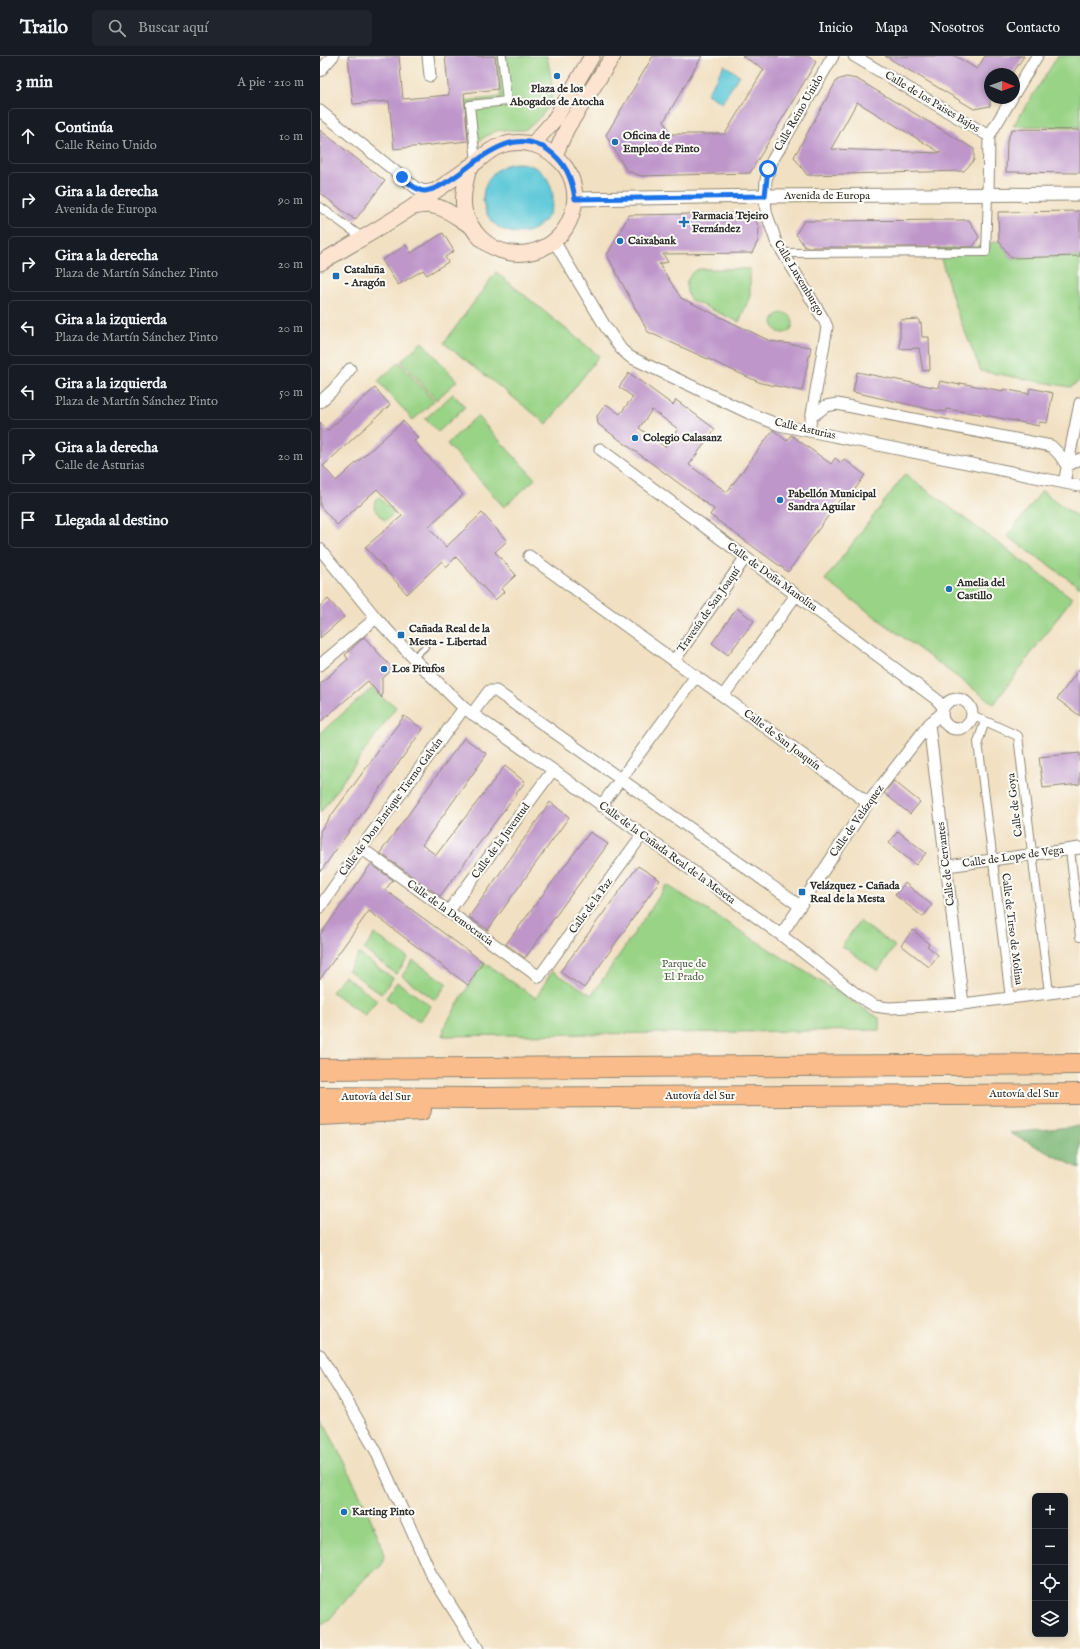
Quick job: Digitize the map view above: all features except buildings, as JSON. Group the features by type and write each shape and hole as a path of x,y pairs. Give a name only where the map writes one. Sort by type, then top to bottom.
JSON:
{"highway":[{"path":"320,1056 403,1055 471,1067"},
{"path":"320,1069 1080,1064"},
{"name":"Autovía del Sur","path":"320,1097 476,1098 1080,1094"},
{"path":"320,1115 439,1109 476,1098"}],"main road":[{"path":"532,144 555,119 592,56"},
{"path":"555,156 567,128 613,56"},
{"path":"320,263 410,208 473,165 488,152 502,145 517,142 532,144 544,148 555,156 566,168 573,183 575,199 567,228 546,247 534,252 521,254 508,253 495,249 481,239 471,226 464,210 464,192 473,165"},
{"path":"410,208 425,205 436,206 471,226"}],"street":[{"path":"320,71 333,56"},
{"path":"428,56 430,76"},
{"path":"473,165 470,105 507,101 502,56"},
{"name":"Calle Reino Unido","path":"765,196 766,180 772,161 833,56"},
{"name":"Calle de los Paises Bajos","path":"854,56 989,136"},
{"path":"1020,84 1037,56"},
{"path":"784,253 986,252 989,136 1008,104"},
{"path":"320,111 416,188 425,191 438,188"},
{"name":"Avenida de Europa","path":"575,199 1080,194"},
{"name":"Calle Luxemburgo","path":"765,196 766,212 776,241 827,327 809,431"},
{"path":"320,207 363,238"},
{"name":"Calle Asturias","path":"554,241 605,326 621,349 630,357 749,413 779,425 1080,486"},
{"path":"320,402 334,389 350,369"},
{"path":"1064,483 1080,403"},
{"name":"Calle Asturias","path":"811,417 826,406 837,404 1051,446 1059,454 1067,466"},
{"name":"Calle de Doña Manolita","path":"600,449 745,558 936,698 942,711"},
{"path":"1067,466 1080,459"},
{"name":"Calle de la Cañada Real de la Meseta","path":"320,549 376,618 413,658 468,711 553,770 781,935 860,997 875,1006 889,1008 963,1004 1080,989"},
{"name":"Calle de San Joaquín","path":"529,556 696,676 868,804"},
{"name":"Travesía de San Joaquí","path":"674,661 745,558"},
{"path":"723,696 796,595"},
{"path":"320,665 376,618"},
{"path":"601,806 696,676"},
{"name":"Calle de Don Enrique Tierno Galván","path":"320,907 361,848 468,711 489,691 496,691 621,780"},
{"path":"961,699 969,704 972,715 968,724 959,729 954,729 945,724 942,711 950,700 961,699"},
{"name":"Calle de Velázquez","path":"781,935 868,804 929,724 942,711"},
{"name":"Calle de Goya","path":"972,715 1018,736 1049,993"},
{"name":"Calle de Tirso de Molina","path":"985,720 978,742 1010,998"},
{"name":"Calle de Cervantes","path":"929,724 963,1004"},
{"name":"Calle de la Juventud","path":"448,912 553,770"},
{"path":"621,780 800,906"},
{"name":"Calle de la Paz","path":"539,978 642,835"},
{"name":"Calle de la Democracia","path":"361,848 539,978"},
{"path":"1075,849 1080,937"},
{"name":"Calle de Lope de Vega","path":"947,866 1032,856 1075,849"},
{"path":"320,1355 376,1451 431,1574 478,1649"}],"lane":[{"path":"413,658 425,647"}],"green space":[{"path":"497,56 547,56 552,86 551,100 541,116 527,128 523,130 500,130 487,135 472,146 467,101 501,97"},
{"path":"1058,56 1080,56 1080,127 1013,126"},
{"path":"999,241 1011,258 1080,256 1080,381 1070,387 981,371 957,312 938,249 972,248"},
{"path":"700,269 750,269 750,296 739,322 691,300 688,296 686,287 688,277"},
{"path":"496,272 599,356 547,424 444,343"},
{"path":"783,313 790,316 793,323 790,330 783,333 776,330 773,323 776,316"},
{"path":"422,342 457,381 436,400 401,361"},
{"path":"399,362 434,401 413,420 378,381"},
{"path":"453,394 465,407 438,432 425,419"},
{"path":"477,416 535,479 504,507 447,444"},
{"name":"Amelia del Castillo","path":"905,474 1072,598 994,704 825,580"},
{"path":"1042,491 1080,519 1080,587 1007,536"},
{"path":"379,497 394,513 385,521 374,508 375,501"},
{"path":"377,684 378,694 396,707 320,813 320,733"},
{"name":"Parque de El Prado","path":"667,885 879,1018 879,1030 443,1036 444,1027 483,962 536,998 552,971 592,995"},
{"path":"859,921 895,946 878,971 842,946"},
{"path":"375,934 408,958 396,974 364,950"},
{"path":"359,954 393,978 381,994 348,970"},
{"path":"413,960 447,984 435,1000 402,976"},
{"path":"344,976 377,1000 365,1016 332,992"},
{"path":"397,982 431,1006 419,1022 386,998"},
{"path":"1080,1126 1080,1169 1010,1133"},
{"name":"Karting Pinto","path":"320,1414 363,1501 381,1543 384,1556 381,1566 366,1577 328,1621 320,1627"}],"water":[{"path":"724,65 739,75 722,103 707,94"},
{"path":"518,163 531,166 543,173 550,185 553,198 550,211 543,223 531,230 518,233 505,230 493,223 486,211 483,198 486,185 493,173 505,166"}],"place":[{"name":"Plaza de los Abogados de Atocha","path":"557,76"},
{"name":"Oficina de Empleo de Pinto","path":"615,142"},
{"name":"Farmacia Tejeiro Fernández","path":"684,222"},
{"name":"Caixabank","path":"620,241"},
{"name":"Cataluña - Aragón","path":"336,276"},
{"name":"Colegio Calasanz","path":"635,438"},
{"name":"Pabellón Municipal Sandra Aguilar","path":"780,500"},
{"name":"Amelia del Castillo","path":"949,589"},
{"name":"Cañada Real de la Mesta - Libertad","path":"401,635"},
{"name":"Los Pitufos","path":"384,669"},
{"name":"Velázquez - Cañada Real de la Mesta","path":"802,892"},
{"name":"Karting Pinto","path":"344,1512"}],"route":[{"path":"402,177 412,186 420,190 425,191 438,188 488,152 502,145 517,142 532,144 544,148 555,156 566,168 573,183 575,199 765,196 768,169"}]}
